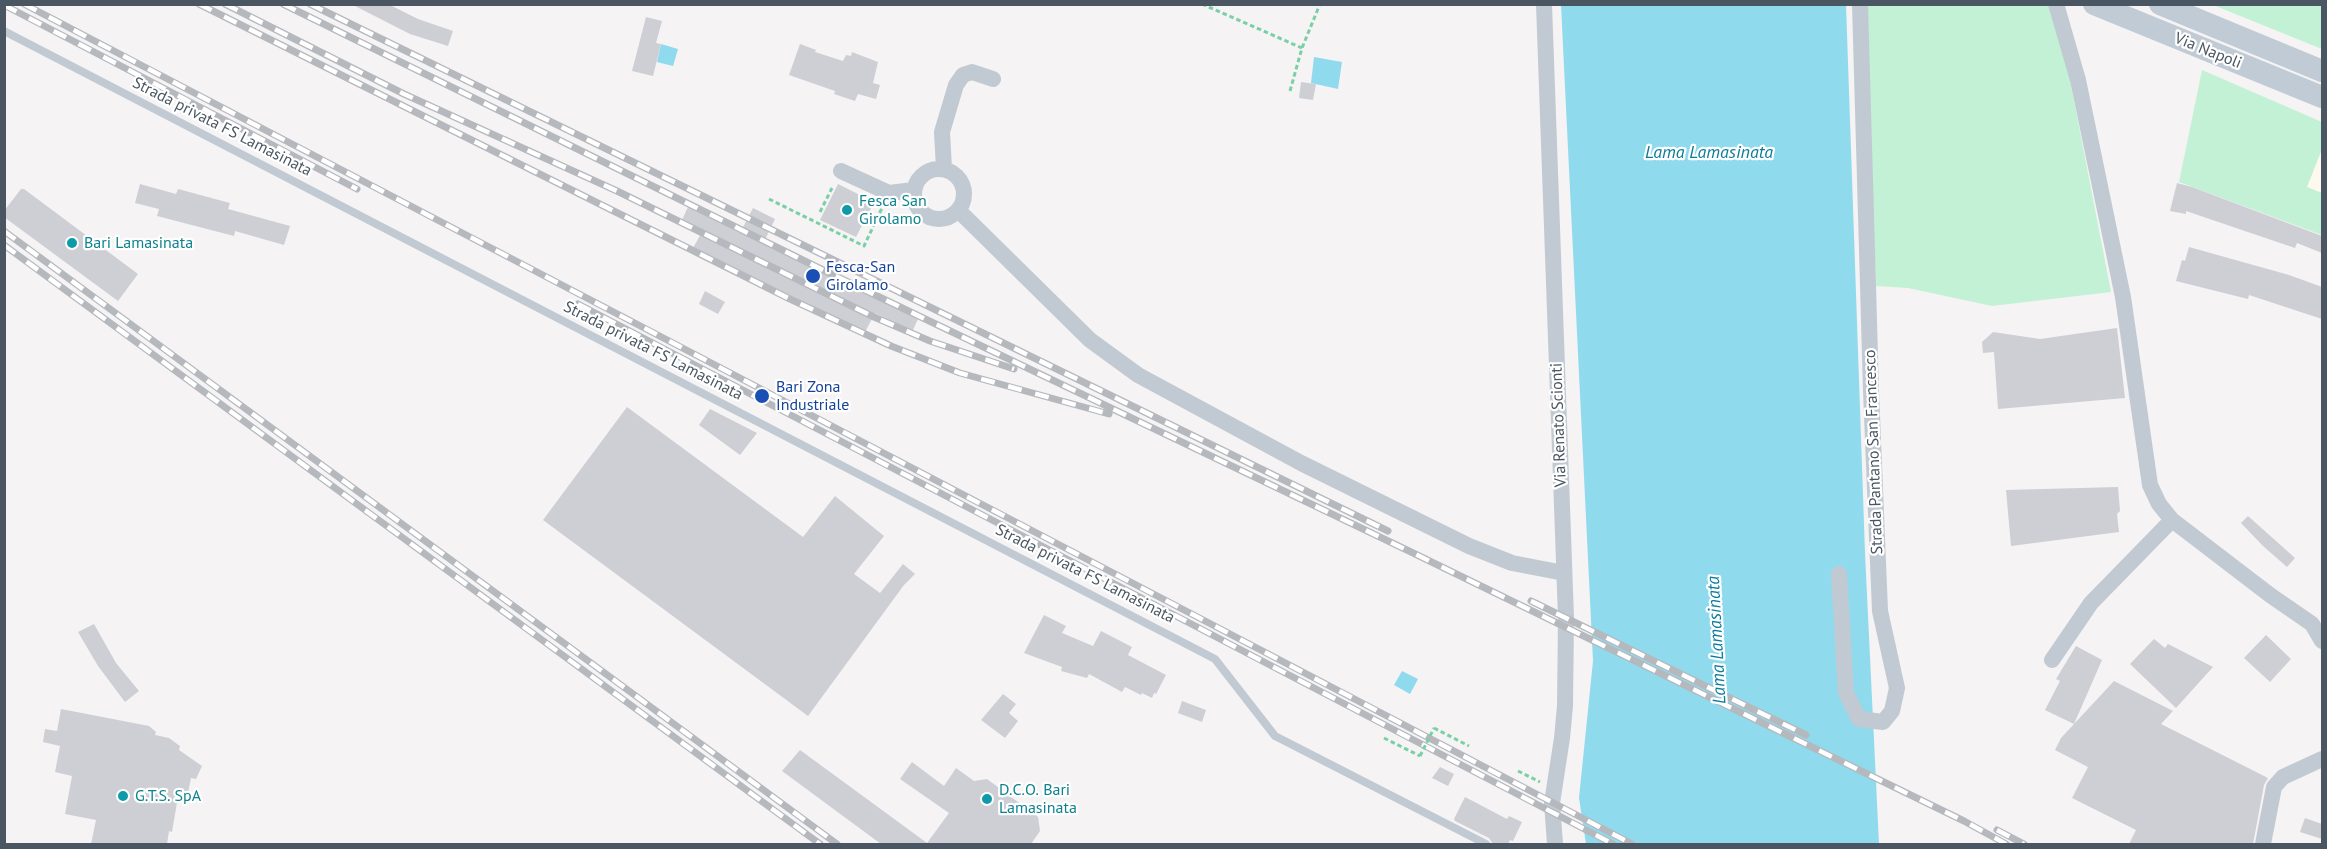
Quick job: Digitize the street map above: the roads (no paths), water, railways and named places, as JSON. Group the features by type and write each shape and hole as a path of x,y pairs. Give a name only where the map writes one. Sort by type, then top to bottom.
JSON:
{"main road":[{"name":"Via Napoli","path":"2094,4 2322,98"},
{"name":"Via Napoli","path":"2160,4 2322,71"}],"street":[{"name":"Via Renato Scionti","path":"1544,4 1564,573 1565,706 1551,813 1555,844"},
{"name":"Strada Pantano San Francesco","path":"1839,574 1846,693 1859,719 1883,722 1892,711 1897,688 1880,611 1860,4"},
{"path":"2056,4 2078,80 2122,297 2150,485 2159,504 2172,520 2312,624 2322,641"},
{"path":"944,169 942,132 956,85 963,75 972,72 993,79"},
{"path":"944,169 952,172 963,186 963,203 952,217 943,219 928,217 916,206 914,190 921,176 927,172 944,169"},
{"path":"841,171 889,193 914,190"},
{"path":"958,211 1090,340 1138,375 1301,463 1469,546 1512,563 1564,573"},
{"path":"2052,660 2091,603 2172,520"},
{"path":"2263,844 2274,787 2283,777 2322,759"}],"lane":[{"name":"Strada privata FS Lamasinata","path":"4,31 1215,659 1275,736 1486,844"}],"water":[{"name":"Lama Lamasinata","path":"1561,5 1846,5 1865,553 1879,844 1586,844 1579,798 1593,661"},
{"path":"661,44 678,49 673,66 657,62"},
{"path":"1314,57 1342,62 1338,89 1311,83"},
{"path":"1402,671 1418,679 1410,694 1394,685"}],"railway":[{"path":"24,4 1632,844"},
{"path":"199,4 790,299 891,346 960,373 1109,414"},
{"path":"225,4 404,94 617,191 874,317 930,341 1014,369"},
{"path":"283,4 823,270 1409,551 1964,821 2006,844"},
{"path":"310,4 1388,531"},
{"path":"4,5 357,189"},
{"path":"4,231 837,844"},
{"path":"4,245 820,844"},
{"path":"578,304 1613,844"},
{"path":"1531,601 1806,735"},
{"path":"1997,830 2024,844"}],"place":[{"name":"Fesca San Girolamo","path":"847,210"},
{"name":"Bari Lamasinata","path":"72,243"},
{"name":"Fesca-San Girolamo","path":"813,276"},
{"name":"Bari Zona Industriale","path":"762,396"},
{"name":"G.T.S. SpA","path":"123,796"},
{"name":"D.C.O. Bari Lamasinata","path":"987,799"}]}
